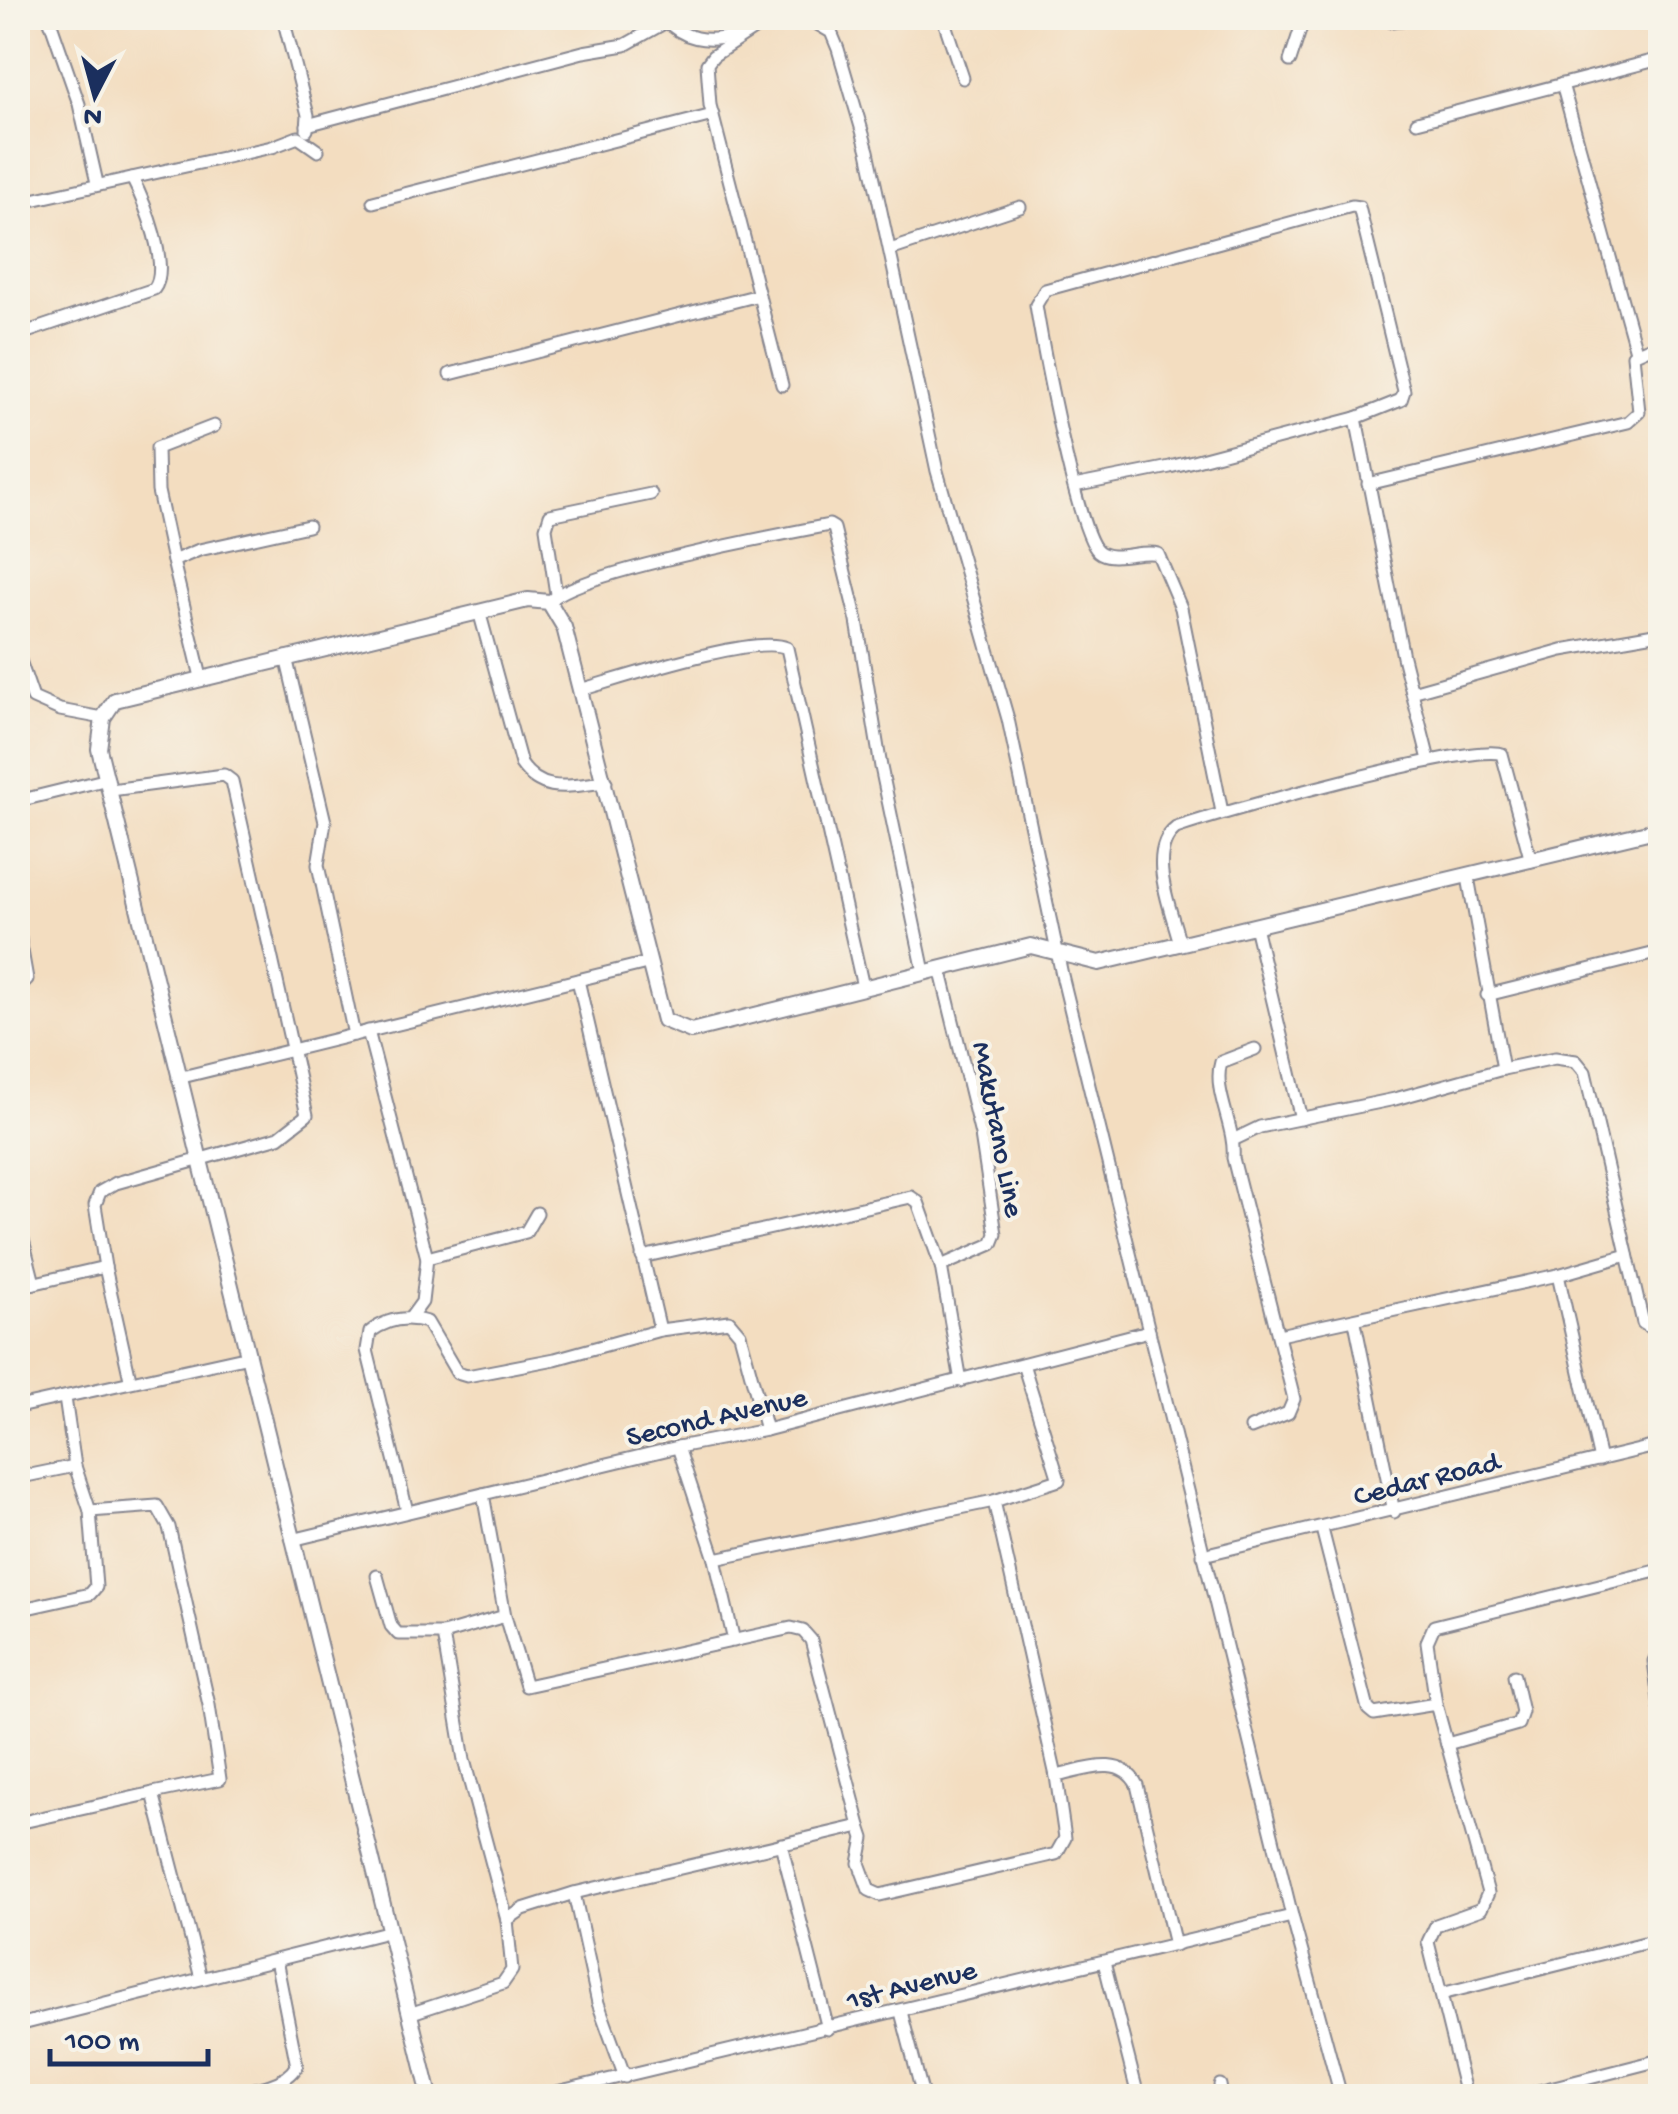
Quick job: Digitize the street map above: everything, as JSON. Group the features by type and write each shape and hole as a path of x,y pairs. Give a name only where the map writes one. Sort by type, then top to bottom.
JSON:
{"street":[{"path":"48,18 78,104 97,183"},
{"path":"284,18 308,125 305,139"},
{"path":"771,18 712,56 707,64 713,115 782,385"},
{"path":"807,18 830,32 838,49 868,151 938,471 988,640 1149,1331 1292,1916 1341,2096"},
{"path":"942,18 963,78"},
{"path":"1290,61 1304,18"},
{"path":"1384,18 1417,18"},
{"path":"308,125 582,52 625,45 665,20 681,33 714,40 752,28"},
{"path":"1417,122 1660,59"},
{"path":"1368,484 1628,422 1639,412 1632,374 1636,351 1562,84"},
{"path":"374,202 713,115"},
{"path":"18,203 272,147 290,138 305,139 318,151"},
{"path":"18,334 154,290 159,283 160,262 132,178"},
{"path":"890,250 1020,207"},
{"path":"1074,486 1170,467 1356,418 1401,400 1404,392 1359,207 1044,290 1036,305 1074,486 1098,551 1107,555 1152,552 1162,557 1181,608 1222,812"},
{"path":"450,374 759,296"},
{"path":"1636,351 1660,343"},
{"path":"1356,418 1429,760"},
{"path":"201,678 158,491 157,448 214,426"},
{"path":"652,494 550,515 546,528 553,598 606,782 647,963 664,1020 691,1032 1031,946 1099,963 1660,829"},
{"path":"430,2096 99,749 103,718 115,700 528,600 553,598 682,557 829,525 834,528 857,620 881,767 924,972"},
{"path":"173,560 308,526"},
{"path":"479,612 521,764 533,782 547,788 606,782"},
{"path":"1412,692 1562,650 1660,633"},
{"path":"580,690 724,651 777,644 787,648 864,987"},
{"path":"18,655 34,698 60,710 103,718"},
{"path":"286,657 325,822 318,865 354,1035"},
{"path":"1180,944 1160,854 1162,842 1176,828 1222,812 1429,760 1488,750 1502,754 1531,861"},
{"path":"18,801 110,784 230,777 291,1050 307,1102 304,1122 279,1137 116,1183 100,1192 95,1205 130,1379"},
{"path":"1468,877 1503,1069"},
{"path":"1256,926 1301,1119"},
{"path":"18,928 27,979 18,988"},
{"path":"1487,995 1660,952"},
{"path":"178,1078 647,963"},
{"name":"Makutano Line","path":"940,968 980,1135 996,1234 992,1244 941,1266"},
{"path":"578,980 660,1330"},
{"path":"368,1031 427,1258 422,1302 411,1317"},
{"path":"1251,1428 1288,1413 1293,1406 1279,1335 1232,1158 1234,1139 1218,1073 1222,1062 1255,1049"},
{"path":"1234,1139 1260,1127 1554,1058 1582,1066 1643,1323 1651,1328 1660,1325"},
{"path":"642,1257 890,1198 911,1197 918,1202 941,1266 961,1380"},
{"path":"427,1258 526,1232 537,1213"},
{"path":"18,1220 34,1283"},
{"path":"1279,1335 1355,1322 1558,1276 1627,1255"},
{"path":"18,1287 105,1267"},
{"path":"1558,1276 1600,1460"},
{"path":"408,1511 367,1350 370,1332 378,1325 411,1317 427,1322 451,1365 467,1376 721,1319 734,1324 766,1430"},
{"path":"1355,1322 1394,1512"},
{"name":"Second Avenue","path":"292,1540 678,1447 766,1430 1149,1331"},
{"path":"18,1407 130,1379 249,1356"},
{"path":"715,1560 994,1501 1059,1480 1023,1364"},
{"path":"18,1610 90,1594 96,1587 90,1511 75,1466 65,1398"},
{"name":"Cedar Road","path":"1204,1555 1660,1446"},
{"path":"678,1447 715,1560 734,1641"},
{"path":"18,1484 26,1476 75,1466"},
{"path":"484,1494 505,1616 522,1682 531,1687 791,1628 803,1630 811,1640 864,1838 858,1863 869,1890 880,1895 1056,1854 1065,1838 1056,1776 994,1501"},
{"path":"18,1823 220,1779 209,1705 168,1527 158,1506 90,1511"},
{"path":"1322,1529 1368,1709 1374,1714 1436,1704"},
{"path":"1466,2096 1440,1994 1430,1932 1480,1909 1488,1893 1436,1704 1427,1642 1434,1626 1660,1570"},
{"path":"377,1576 393,1631 405,1636 443,1634 505,1616"},
{"path":"410,2014 508,1978 512,1948 464,1760 443,1634"},
{"path":"1660,1649 1654,1662 1660,1708"},
{"path":"1448,1744 1518,1724 1522,1712 1514,1676"},
{"path":"1056,1776 1110,1766 1132,1776 1175,1945"},
{"path":"153,1794 201,1978"},
{"path":"507,1920 522,1909 574,1893 860,1826"},
{"path":"781,1844 828,2029"},
{"path":"574,1893 598,2002 624,2077"},
{"name":"1st Avenue","path":"540,2096 1292,1916"},
{"path":"18,2025 387,1932"},
{"path":"1440,1994 1660,1939"},
{"path":"220,2096 280,2081 292,2076 297,2066 276,1960"},
{"path":"1104,1962 1138,2096"},
{"path":"901,2012 923,2096"},
{"path":"1519,2096 1544,2093 1660,2060"}]}
